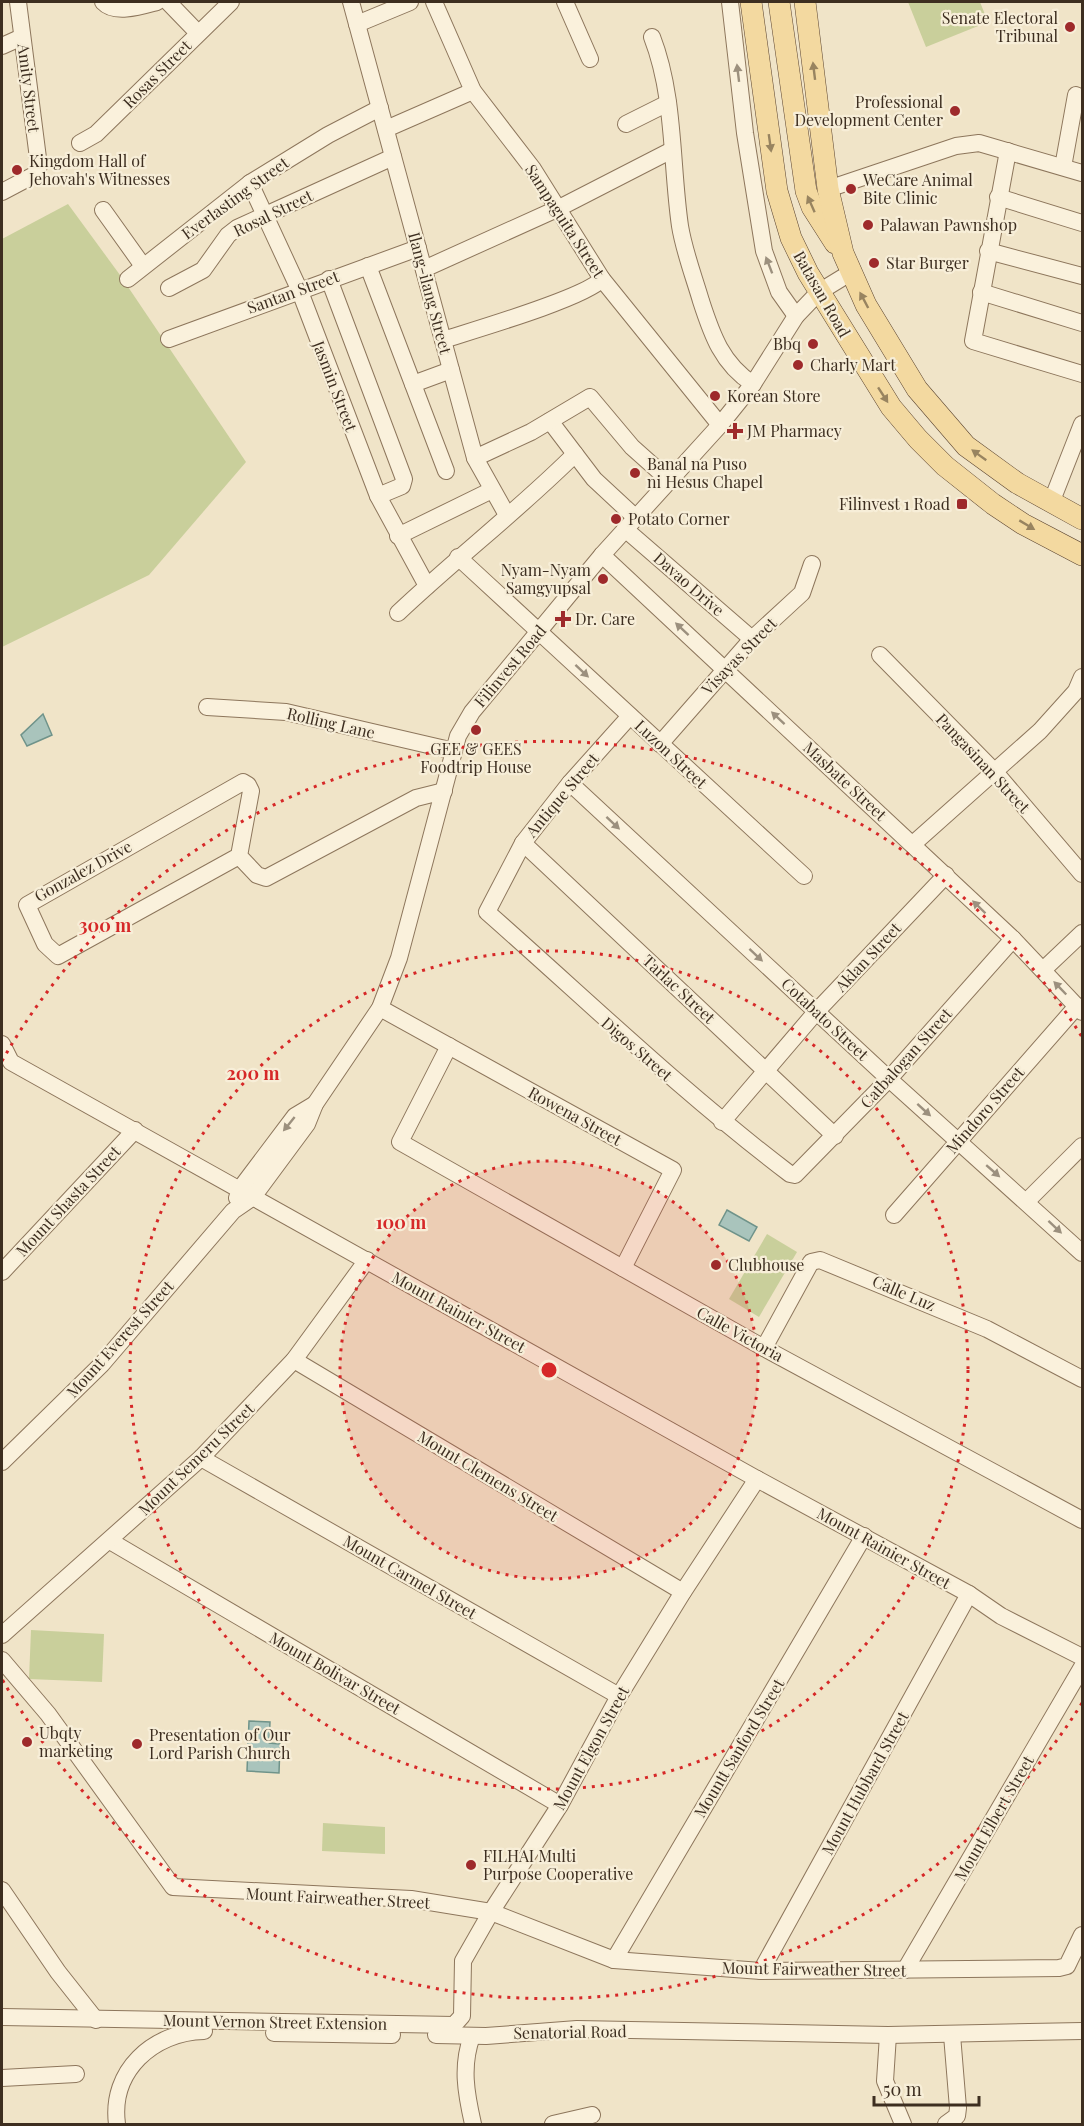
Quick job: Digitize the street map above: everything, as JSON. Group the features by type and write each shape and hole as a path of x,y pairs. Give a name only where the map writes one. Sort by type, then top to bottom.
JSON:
{"main road":[{"name":"Batasan Road","path":"739,2 782,212 790,238 819,292 891,407 945,466 1023,524 1083,555"},
{"path":"779,2 806,191 822,224 846,263"},
{"name":"Batasan Road","path":"805,2 828,189 846,263 866,305 917,389 942,421 966,446 1051,503 1083,519"}],"street":[{"name":"Amity Street","path":"2,192 36,174 39,166 18,2"},
{"path":"103,2 108,6 121,9 157,2"},
{"path":"168,2 198,33"},
{"name":"Rosas Street","path":"80,143 96,134 231,2"},
{"name":"Ilang-ilang Street","path":"351,2 475,458 507,515"},
{"path":"357,24 410,2"},
{"name":"Sampaguita Street","path":"434,2 473,92 493,114 559,208 602,279 720,425"},
{"path":"565,2 590,59"},
{"path":"739,2 745,133 764,251 779,292 796,316"},
{"path":"2,46 22,37"},
{"path":"652,37 659,54 668,103 680,228 719,350 737,374 753,384"},
{"path":"386,129 473,92"},
{"path":"1063,167 1076,95"},
{"path":"626,124 668,103"},
{"name":"Everlasting Street","path":"128,279 250,183 328,135 380,108"},
{"path":"828,189 956,146 979,143 1083,173"},
{"path":"424,269 559,208 672,150"},
{"path":"1008,151 973,341 1083,374"},
{"name":"Rosal Street","path":"169,288 203,270 228,235 266,214 393,157"},
{"name":"Jasmin Street","path":"250,183 299,289 378,496 427,586"},
{"path":"998,197 1083,223"},
{"path":"103,210 143,266"},
{"name":"Santan Street","path":"169,339 299,289 418,249"},
{"path":"988,252 1083,276"},
{"name":"Filinvest Road","path":"233,1211 307,1124 315,1104 380,1008 399,958 458,736 472,712 602,555 720,425 753,384 796,316 846,263"},
{"path":"368,266 446,471"},
{"path":"329,279 404,479 402,486 378,496"},
{"path":"443,340 561,300 597,285 602,279"},
{"path":"981,292 1083,322"},
{"path":"413,384 451,370"},
{"path":"475,458 550,421 590,397 632,447 669,480"},
{"name":"Davao Drive","path":"550,421 631,523 752,639"},
{"path":"1051,503 1083,424"},
{"path":"398,613 458,557 507,515 528,501 575,454"},
{"path":"398,536 492,490"},
{"name":"Masbate Street","path":"602,555 946,875 1013,939 1080,1009"},
{"path":"458,557 539,631"},
{"name":"Visayas Street","path":"660,744 752,639 802,593 812,564"},
{"name":"Luzon Street","path":"539,631 804,876"},
{"name":"Pangasinan Street","path":"880,655 995,772 1083,874"},
{"path":"913,844 1041,731 1080,687"},
{"name":"Rolling Lane","path":"207,707 286,712 454,752"},
{"name":"Antique Street","path":"487,912 523,843 570,783 630,716"},
{"name":"Gonzalez Drive","path":"243,782 251,791 239,856 58,956 45,944 27,904 243,782"},
{"name":"Cotabato Street","path":"570,783 889,1079 1083,1253"},
{"path":"239,856 256,875 266,878 416,798 444,790"},
{"name":"Tarlac Street","path":"523,843 835,1136"},
{"name":"Aklan Street","path":"722,1122 816,1012 946,875"},
{"name":"Digos Street","path":"487,912 643,1055 722,1122 790,1174 795,1174"},
{"path":"1043,970 1083,933"},
{"name":"Catbalogan Street","path":"795,1174 889,1079 1013,939"},
{"name":"Rowena Street","path":"380,1008 673,1170 623,1268"},
{"name":"Mindoro Street","path":"894,1215 958,1141 1080,1009"},
{"name":"Mount Rainier Street","path":"2,1044 6,1067 135,1130 757,1479 969,1594 1001,1616 1083,1657"},
{"name":"Calle Victoria","path":"449,1046 400,1142 764,1348 1083,1520"},
{"name":"Mount Shasta Street","path":"2,1272 135,1130"},
{"path":"1027,1201 1083,1146"},
{"name":"Mount Everest Street","path":"2,1462 102,1364 233,1211"},
{"name":"Mount Semeru Street","path":"2,1635 201,1458 294,1360 367,1260"},
{"name":"Calle Luz","path":"764,1348 811,1262 820,1260 987,1329 1083,1379"},
{"name":"Mount Clemens Street","path":"294,1360 683,1592"},
{"name":"Mount Carmel Street","path":"201,1458 619,1696"},
{"name":"Mount Elgon Street","path":"453,2025 462,2016 463,1961 491,1912 560,1805 619,1696 683,1592 757,1479"},
{"name":"Mountt Sanford Street","path":"614,1959 864,1536"},
{"name":"Mount Bolivar Street","path":"110,1541 560,1805"},
{"name":"Mount Hubbard Street","path":"760,1971 969,1594"},
{"name":"Mount Fairweather Street","path":"2,1660 48,1714 172,1887 411,1899 491,1912 614,1959 760,1971 1059,1968 1067,1966 1083,1935"},
{"name":"Mount Elbert Street","path":"905,1970 1083,1667"},
{"path":"2,1890 58,1972 96,2020"},
{"name":"Mount Vernon Street Extension","path":"2,2018 453,2025"},
{"name":"Senatorial Road","path":"117,2124 115,2115 122,2080 133,2062 164,2038 186,2031 221,2030 320,2036 472,2036 577,2030 888,2035 1083,2031"},
{"path":"888,2035 885,2081 903,2124"},
{"path":"952,2035 956,2122"},
{"path":"472,2036 466,2053 464,2070 473,2124"},
{"path":"2,2078 76,2074"},
{"path":"553,2124 592,2115"}],"green space":[{"path":"908,2 980,2 988,22 926,47"},
{"path":"68,204 120,275 246,462 149,575 2,647 2,239"},
{"path":"767,1234 797,1252 759,1317 729,1299"},
{"path":"31,1630 104,1634 102,1682 29,1679"},
{"path":"323,1823 385,1827 385,1854 322,1851"}],"water":[{"path":"43,714 52,735 27,746 21,735"},
{"path":"727,1210 757,1227 749,1241 719,1225"},
{"path":"249,1721 270,1722 269,1743 280,1744 279,1773 247,1771"}],"place":[{"name":"Senate Electoral Tribunal","path":"1070,27"},
{"name":"Professional Development Center","path":"955,111"},
{"name":"Kingdom Hall of Jehovah's Witnesses","path":"17,170"},
{"name":"WeCare Animal Bite Clinic","path":"851,189"},
{"name":"Palawan Pawnshop","path":"868,225"},
{"name":"Star Burger","path":"874,263"},
{"name":"Bbq","path":"813,344"},
{"name":"Charly Mart","path":"798,365"},
{"name":"Korean Store","path":"715,396"},
{"name":"JM Pharmacy","path":"735,431"},
{"name":"Banal na Puso ni Hesus Chapel","path":"635,473"},
{"name":"Filinvest 1 Road","path":"962,504"},
{"name":"Potato Corner","path":"616,519"},
{"name":"Nyam-Nyam Samgyupsal","path":"603,579"},
{"name":"Dr. Care","path":"563,619"},
{"name":"GEE & GEES Foodtrip House","path":"476,730"},
{"name":"Clubhouse","path":"716,1265"},
{"name":"Ubqty marketing","path":"27,1742"},
{"name":"Presentation of Our Lord Parish Church","path":"137,1744"},
{"name":"FILHAI Multi Purpose Cooperative","path":"471,1865"}]}
